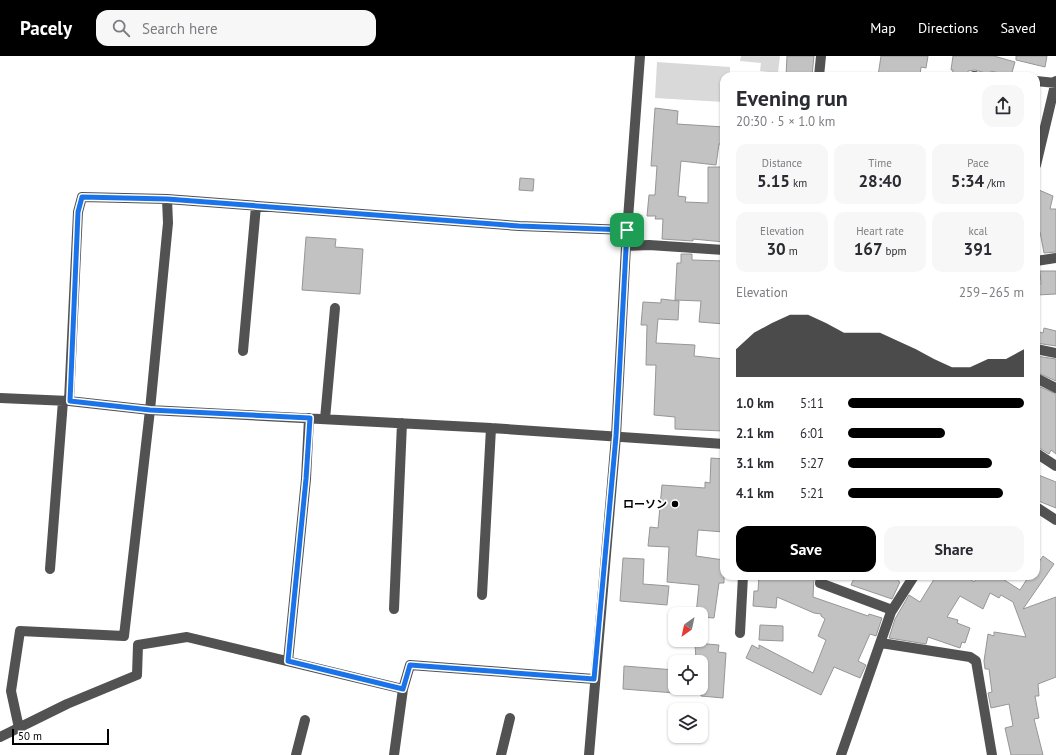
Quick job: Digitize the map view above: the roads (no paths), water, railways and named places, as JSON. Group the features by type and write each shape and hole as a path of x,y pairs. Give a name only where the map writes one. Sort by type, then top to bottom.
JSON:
{"street":[{"path":"589,755 594,679 616,436 627,230 640,56"},
{"path":"819,72 821,56"},
{"path":"1040,81 1056,82 1040,138"},
{"path":"50,569 66,401 78,212 82,197 167,199 519,226 627,230"},
{"path":"19,728 11,691 20,631 124,636 150,410 168,223 167,199"},
{"path":"244,351 256,206"},
{"path":"626,246 649,245 720,250"},
{"path":"1040,260 1056,258"},
{"path":"325,419 335,308"},
{"path":"1040,350 1056,352"},
{"path":"1040,380 1056,388"},
{"path":"0,398 66,401 150,410 491,428 720,444"},
{"path":"288,661 306,479 310,418"},
{"path":"394,609 402,423"},
{"path":"482,595 491,428"},
{"path":"1040,456 1056,466"},
{"path":"1040,510 1056,520"},
{"path":"740,633 743,580"},
{"path":"820,580 820,583 892,610"},
{"path":"841,755 892,610 911,580"},
{"path":"0,737 67,704 137,675 138,645 187,637 403,689"},
{"path":"881,643 970,657 976,661 992,755"},
{"path":"394,755 403,689 410,665 594,679"},
{"path":"501,755 510,718"},
{"path":"296,755 305,720"}],"place":[{"name":"ローソン","path":"675,504"}]}
